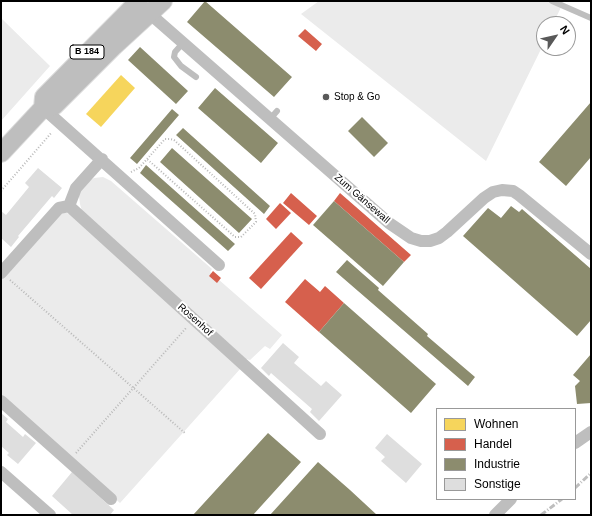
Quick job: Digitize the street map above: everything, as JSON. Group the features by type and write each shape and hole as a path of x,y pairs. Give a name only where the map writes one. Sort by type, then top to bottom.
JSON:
{"main road":[{"name":"B 184","path":"1,153 44,108 54,106 114,46 144,7 163,1"}],"street":[{"name":"Zum Gänsewall","path":"144,7 182,43 274,115 389,223 411,238 420,241 430,241 439,238 484,198 493,192 502,190 513,191 519,195 591,254"},
{"path":"44,108 218,265"},
{"path":"1,273 59,208 69,206 76,188 102,159"},
{"name":"Rosenhof","path":"69,206 320,434"},
{"path":"1,401 110,499"},
{"path":"576,442 591,432"},
{"path":"1,472 50,515"},
{"path":"496,515 510,500"}],"lane":[{"path":"552,1 591,18"},
{"path":"182,43 175,52 174,57 181,66 196,78"}],"path":[{"path":"121,176 139,168 165,139 174,140 255,214 256,222 241,237 235,237 148,159"},
{"path":"1,273 186,434"},
{"path":"68,461 194,319"}],"shaded area":[{"path":"319,1 564,1 557,16 536,16 536,56 538,56 486,161 301,14"},
{"path":"1,18 50,66 1,121"},
{"path":"103,177 111,181 212,269 210,272 282,335 270,349 265,346 250,360 246,359 82,211 79,196 82,188 94,178"},
{"path":"62,213 72,215 241,368 120,503 1,397 1,279 58,214"}],"building: Wohnen":[{"path":"121,75 135,88 101,127 86,114"}],"building: Handel":[{"path":"305,29 322,44 316,51 298,36"},
{"path":"291,193 317,216 309,225 283,203"},
{"path":"340,193 411,255 404,262 334,201"},
{"path":"280,203 291,213 276,229 266,219"},
{"path":"291,232 303,243 261,289 249,278"},
{"path":"213,271 221,278 217,283 209,276"},
{"path":"305,279 320,292 325,286 344,303 319,332 285,302"}],"building: Industrie":[{"path":"205,1 292,77 274,97 187,22"},
{"path":"140,47 188,91 176,104 128,60"},
{"path":"215,88 278,143 261,163 198,108"},
{"path":"591,102 591,157 566,186 539,162"},
{"path":"172,109 179,115 137,164 130,158"},
{"path":"362,117 388,143 374,157 348,131"},
{"path":"183,128 270,206 264,214 176,135"},
{"path":"172,148 252,219 239,233 160,162"},
{"path":"146,165 235,244 228,251 140,173"},
{"path":"334,201 404,262 383,286 313,225"},
{"path":"511,206 519,212 522,209 591,269 591,320 577,336 463,236 488,208 501,218"},
{"path":"347,260 379,288 378,290 428,334 427,336 475,377 468,386 336,272"},
{"path":"344,303 436,384 411,413 319,332"},
{"path":"591,354 591,403 577,404 575,386 580,381 573,375"},
{"path":"268,433 301,462 253,515 193,515"},
{"path":"318,462 350,490 377,515 270,515"}],"building: Sonstige":[{"path":"38,168 62,188 54,198 52,196 18,236 19,237 11,247 1,238 1,211 6,215 29,187 25,183"},
{"path":"283,343 299,357 294,363 321,386 326,381 342,395 319,421 310,412 312,409 271,373 269,376 261,368"},
{"path":"1,413 8,419 6,422 23,437 25,434 36,443 18,464 7,455 9,453 1,446"},
{"path":"387,434 422,464 406,483 381,461 385,457 375,448"},
{"path":"72,472 114,510 110,515 73,515 52,496"}],"railway":[{"path":"576,487 591,473"},
{"path":"541,515 561,500"}],"place":[{"name":"Stop & Go","path":"326,97"}]}
